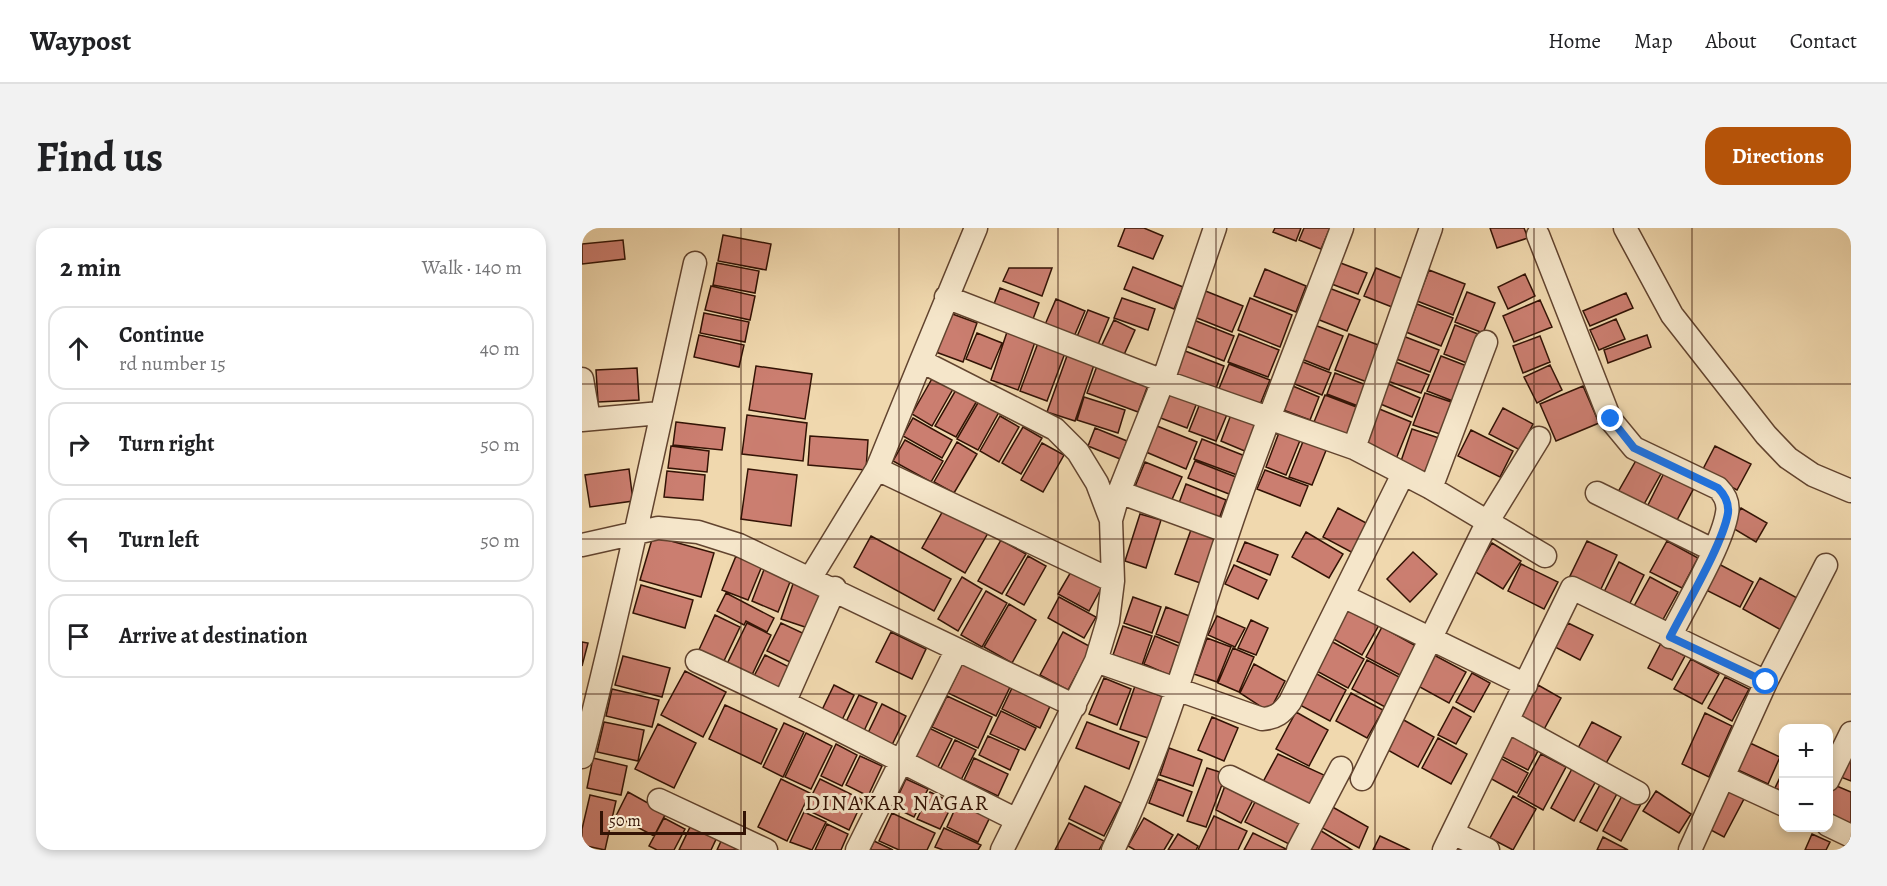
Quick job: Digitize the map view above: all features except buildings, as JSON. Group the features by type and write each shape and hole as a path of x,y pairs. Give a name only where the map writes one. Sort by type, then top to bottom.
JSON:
{"street":[{"path":"811,578 877,469 976,228"},
{"path":"1002,850 1096,661 1108,621 1113,581 1111,520 1119,492 1163,381 1215,228"},
{"path":"1113,850 1178,691 1267,418 1342,228"},
{"path":"1354,448 1429,228"},
{"path":"1625,228 1672,315 1766,435 1788,458 1814,475 1851,491"},
{"path":"1538,235 1611,419 1621,435 1634,448 1718,488 1725,494 1728,513 1713,550 1670,637"},
{"path":"582,757 637,532 660,413 695,263"},
{"path":"946,297 1163,381 1354,448 1431,488 1545,556"},
{"path":"1431,488 1486,342"},
{"path":"921,361 1055,429 1078,452 1097,483 1111,520"},
{"path":"582,379 586,419 660,413"},
{"path":"1362,779 1488,521 1539,438"},
{"path":"877,469 1113,581"},
{"path":"1096,661 1262,720 1273,718 1290,702 1403,474"},
{"path":"1119,492 1228,532"},
{"path":"1598,493 1713,550"},
{"path":"582,545 658,528 698,532 739,544 835,588 956,651 1075,706"},
{"path":"1690,850 1766,682 1826,565"},
{"path":"785,701 835,588"},
{"path":"1488,850 1449,842 1572,588 1766,682"},
{"path":"1343,596 1526,685"},
{"path":"857,850 956,651"},
{"path":"697,661 785,701 899,762 1017,820"},
{"path":"1509,722 1638,793"},
{"path":"1829,778 1851,733"},
{"path":"1298,850 1341,768"},
{"path":"1230,777 1313,818"},
{"path":"1723,777 1779,803"},
{"path":"659,800 766,850"},
{"path":"1833,827 1851,836"}],"district":[{"name":"DINAKAR NAGAR","path":"897,803"}],"route":[{"path":"1611,419 1621,435 1634,448 1718,488 1725,494 1728,513 1713,550 1670,637 1766,682"}]}
